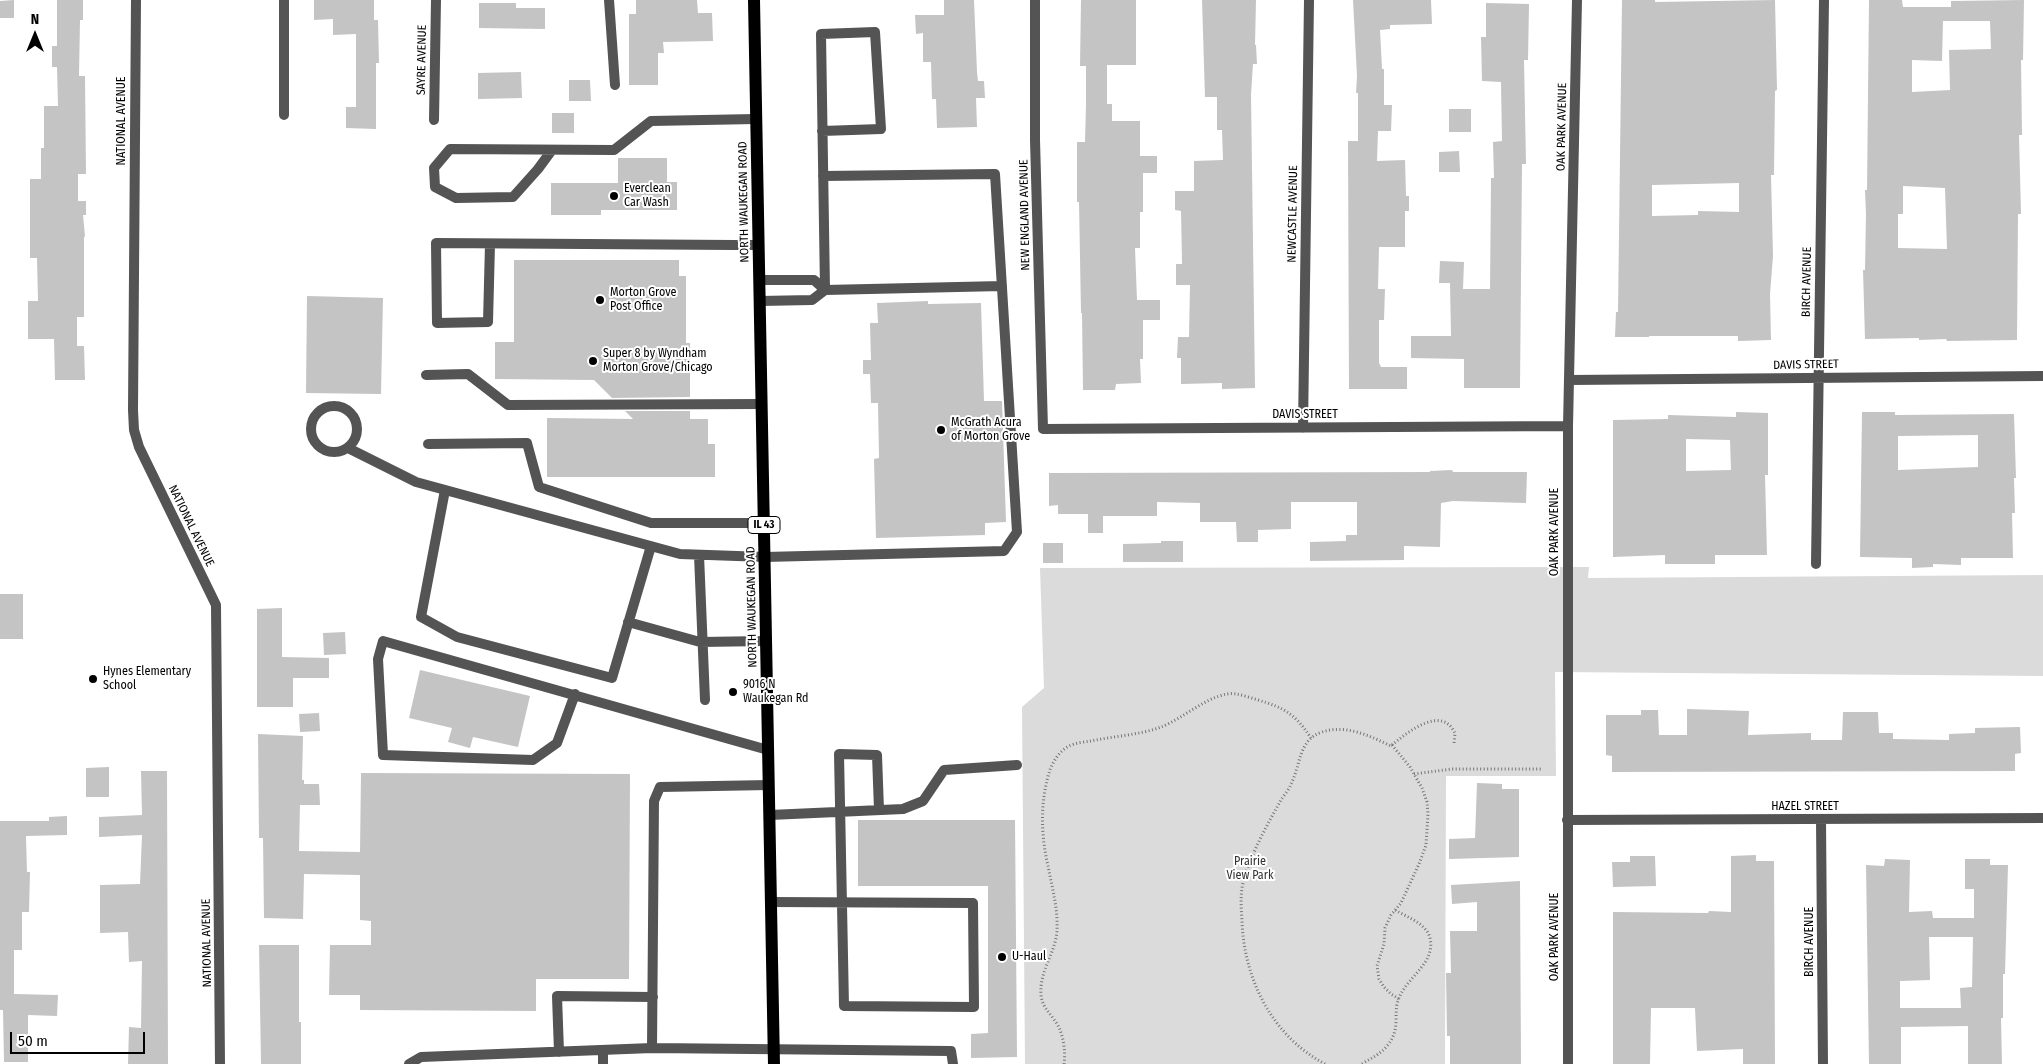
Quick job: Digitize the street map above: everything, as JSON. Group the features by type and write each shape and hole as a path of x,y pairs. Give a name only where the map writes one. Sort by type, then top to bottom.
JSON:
{"main road":[{"name":"NORTH WAUKEGAN ROAD","path":"754,0 774,1064"}],"street":[{"name":"NATIONAL AVENUE","path":"136,0 133,417 139,447 216,605 220,1064"},
{"path":"284,0 284,115"},
{"name":"SAYRE AVENUE","path":"434,120 436,0"},
{"path":"609,0 614,85"},
{"name":"NEW ENGLAND AVENUE","path":"1035,0 1035,140 1042,429"},
{"name":"NEWCASTLE AVENUE","path":"1303,428 1309,0"},
{"name":"OAK PARK AVENUE","path":"1568,1064 1568,426 1577,0"},
{"name":"BIRCH AVENUE","path":"1816,564 1824,0"},
{"path":"822,131 881,129 875,32 821,34 822,131 825,290"},
{"path":"552,150 538,170 513,197 456,198 435,187 434,168 450,149 614,150 651,121 756,119"},
{"path":"348,448 354,442 356,434 357,426 354,418 349,412 335,406 319,411 311,424 310,432 318,446 333,452 348,448 416,482 680,554 765,557 1004,551 1017,532 995,174 823,176"},
{"path":"490,244 488,322 437,323 436,243 759,245"},
{"path":"760,280 814,280 825,290"},
{"path":"760,300 812,300 825,290 1002,286"},
{"path":"426,375 468,374 508,405 762,404"},
{"name":"DAVIS STREET","path":"1569,380 2043,376"},
{"name":"DAVIS STREET","path":"1042,429 1568,426"},
{"path":"428,444 527,443 539,487 651,523 764,523"},
{"path":"446,490 420,617 457,638 612,678 651,546"},
{"path":"699,555 705,700"},
{"path":"628,622 703,642 766,641"},
{"path":"575,694 558,743 533,760 383,755 378,659 383,641 575,694 768,750"},
{"path":"771,902 842,902 973,903 974,1007 844,1006 842,902 840,812 839,754 877,755 879,810"},
{"path":"770,815 903,809 923,800 944,770 1017,765"},
{"path":"652,1048 654,801 660,787 769,785"},
{"name":"HAZEL STREET","path":"1567,820 2043,818"},
{"name":"BIRCH AVENUE","path":"1821,819 1823,1064"},
{"path":"559,1052 557,996 653,996"},
{"path":"409,1064 421,1057 652,1048 951,1051 953,1064"},
{"path":"603,1050 603,1064"}],"path":[{"path":"1064,1064 1063,1040 1056,1021 1043,1005 1041,995 1044,971 1052,953 1058,929 1054,889 1042,835 1045,793 1050,772 1056,759 1070,746 1146,732 1162,727 1181,719 1207,701 1226,694 1235,693 1279,706 1300,721 1311,738"},
{"path":"1392,745 1420,726 1440,721 1448,724 1455,733 1454,744"},
{"path":"1325,1064 1308,1055 1294,1043 1277,1023 1253,982 1245,957 1241,904 1244,881 1250,861 1282,799 1291,786 1303,747 1311,738 1321,732 1343,729 1367,735 1392,745 1414,774 1427,802 1428,829 1426,845 1411,883 1385,928 1384,944 1377,966 1379,979 1384,987 1398,999"},
{"path":"1414,774 1452,769 1542,769"},
{"path":"1362,1064 1378,1055 1388,1046 1397,1022 1398,999 1404,988 1426,962 1430,950 1430,938 1425,927 1395,910"}],"green space":[{"name":"Prairie View Park","path":"1589,567 1588,578 2043,575 2043,676 1555,672 1556,776 1446,776 1445,1064 1025,1064 1022,707 1044,688 1040,568"}],"building":[{"path":"14,0 14,18 0,18 0,1"},
{"path":"57,0 83,0 83,20 80,20 79,76 85,76 86,174 78,174 78,201 86,201 86,215 83,215 85,236 84,317 77,317 77,346 84,346 85,380 55,380 54,339 28,339 28,301 38,301 37,258 30,258 30,179 41,179 41,148 44,148 44,106 58,106 57,67 52,67 52,46 57,46"},
{"path":"314,0 374,0 374,20 378,20 379,63 376,63 376,129 346,128 346,107 356,107 356,34 333,35 333,19 314,20"},
{"path":"636,0 697,0 698,13 712,13 713,41 663,42 664,53 658,53 658,85 629,85 629,14 636,14"},
{"path":"944,0 974,0 978,81 984,81 985,98 976,98 977,127 937,128 936,99 932,99 931,62 923,62 923,33 916,34 915,15 944,15"},
{"path":"1081,0 1136,0 1136,65 1107,65 1107,104 1112,104 1112,121 1140,121 1140,156 1157,156 1157,173 1143,173 1143,212 1140,212 1140,248 1135,248 1137,300 1160,300 1160,320 1143,320 1143,359 1140,359 1141,383 1116,384 1115,390 1083,390 1079,202 1077,202 1077,142 1085,142 1086,104 1086,66 1080,66"},
{"path":"1202,0 1256,0 1255,45 1257,64 1253,64 1251,95 1255,388 1222,389 1222,383 1181,384 1181,358 1177,358 1178,337 1189,337 1190,285 1176,285 1176,264 1182,264 1181,211 1175,210 1175,191 1194,191 1194,161 1223,160 1222,130 1217,130 1217,97 1205,97"},
{"path":"1353,0 1431,0 1432,24 1390,25 1390,29 1380,30 1382,69 1384,69 1384,105 1392,105 1391,131 1378,131 1377,161 1405,160 1406,196 1409,196 1409,211 1405,211 1405,247 1379,247 1378,289 1385,289 1384,320 1379,320 1379,363 1381,367 1407,367 1407,389 1349,389 1348,141 1358,141 1358,93 1356,93 1357,76"},
{"path":"1622,0 1655,0 1655,2 1775,0 1777,90 1775,91 1774,175 1771,175 1773,256 1770,294 1771,340 1738,341 1738,336 1615,337 1616,312 1618,312","holes":["1739,183 1739,212 1698,211 1698,215 1652,216 1652,185"]},
{"path":"1869,0 1902,0 1903,7 1951,7 1951,1 2024,0 2023,60 2021,60 2022,135 2019,135 2021,214 2018,214 2017,340 1865,339 1863,270 1865,270 1865,190 1867,190","holes":["1943,21 1990,21 1991,49 1949,50 1950,90 1912,92 1912,60 1942,61","1903,186 1945,188 1947,249 1898,248 1898,214 1903,214"]},
{"path":"479,3 516,3 516,8 545,8 545,29 479,28"},
{"path":"1486,3 1529,4 1528,60 1524,60 1526,164 1522,164 1520,388 1464,388 1464,359 1411,358 1411,336 1451,336 1450,283 1439,283 1440,261 1464,262 1463,289 1490,289 1491,178 1494,178 1493,142 1502,141 1501,82 1482,81 1481,37 1486,37"},
{"path":"521,72 522,98 478,99 478,73"},
{"path":"569,80 590,80 591,101 569,101"},
{"path":"1449,109 1471,109 1471,132 1449,132"},
{"path":"552,113 574,113 574,133 552,133"},
{"path":"1459,151 1460,172 1439,172 1439,152"},
{"name":"Everclean Car Wash","path":"618,158 667,158 667,182 677,182 677,210 601,210 601,215 551,215 551,183 618,183"},
{"path":"514,260 679,260 679,276 686,276 686,343 690,343 690,397 612,398 594,380 495,379 495,342 514,342"},
{"path":"307,296 383,298 381,394 306,393"},
{"name":"McGrath Acura of Morton Grove","path":"928,301 928,304 981,303 984,401 1002,401 1006,522 985,523 985,535 876,538 874,459 879,458 878,403 871,403 870,374 863,374 863,360 871,360 870,323 878,323 877,303"},
{"path":"625,411 690,411 690,419 708,419 708,444 715,444 715,477 547,477 547,418 633,419"},
{"path":"1736,412 1768,413 1768,475 1765,475 1767,555 1715,555 1715,564 1665,564 1665,555 1613,557 1613,420 1668,419 1668,415 1736,417","holes":["1686,439 1730,440 1731,470 1686,471"]},
{"path":"1862,412 1895,412 1895,415 2014,414 2016,478 2014,478 2015,513 2012,513 2013,558 1961,558 1961,565 1933,564 1933,567 1912,568 1912,558 1860,557","holes":["1978,435 1978,467 1898,470 1898,436"]},
{"path":"1452,470 1453,472 1527,472 1526,503 1453,501 1441,503 1440,547 1404,546 1404,560 1310,561 1310,542 1346,541 1346,535 1357,535 1357,502 1291,502 1291,529 1258,530 1258,542 1237,542 1236,522 1200,522 1200,503 1157,502 1157,516 1103,516 1103,533 1088,533 1088,514 1058,514 1058,505 1049,506 1049,473 1430,472"},
{"path":"1161,541 1183,541 1183,562 1123,562 1123,544 1161,543"},
{"path":"1043,543 1063,543 1063,563 1043,563"},
{"path":"0,594 23,594 23,639 0,639"},
{"path":"282,608 282,657 329,658 329,678 293,678 293,707 257,707 257,609"},
{"path":"345,632 346,654 324,655 323,633"},
{"path":"420,670 530,696 518,747 473,737 470,748 448,742 452,728 409,718"},
{"path":"1687,709 1749,711 1748,735 1811,733 1811,740 1842,740 1843,712 1878,712 1879,733 1893,733 1893,739 1949,740 1949,734 1975,733 1975,728 2020,727 2021,753 2015,754 2015,771 1612,772 1612,756 1606,755 1606,715 1641,715 1641,710 1658,710 1659,735 1687,735"},
{"path":"319,713 320,731 300,732 299,714"},
{"path":"258,734 303,736 302,780 304,780 304,784 319,784 320,805 300,805 299,851 360,852 361,773 630,774 629,979 536,979 536,1011 360,1010 360,995 329,995 330,945 371,945 371,921 360,920 360,875 304,874 303,919 264,918 263,838 259,838"},
{"path":"109,767 109,797 86,797 86,768"},
{"path":"141,771 167,771 168,1064 128,1064 129,1027 141,1028 142,961 129,962 128,932 100,933 100,885 140,884 142,835 99,837 99,817 142,815"},
{"path":"1477,783 1502,784 1502,789 1519,789 1519,857 1449,859 1449,839 1475,838"},
{"path":"67,816 67,835 26,836 27,872 30,872 29,912 22,912 22,950 14,950 14,994 58,995 57,1016 28,1015 28,1062 4,1062 3,1010 0,1010 0,821 49,821 49,817"},
{"name":"U-Haul","path":"858,820 1015,820 1017,1057 971,1058 971,1034 988,1033 988,886 858,886"},
{"path":"1756,855 1756,861 1774,861 1775,1064 1743,1064 1743,1049 1697,1051 1695,1008 1651,1008 1650,1064 1613,1064 1613,912 1731,912 1731,856"},
{"path":"1630,856 1655,856 1656,886 1613,887 1612,862 1630,862"},
{"path":"1885,859 1910,860 1909,912 1932,911 1933,918 1974,918 1974,889 1965,889 1965,859 1990,859 1990,865 2008,865 2003,1018 2001,1018 2002,1064 1968,1064 1968,1026 1901,1027 1901,1064 1869,1064 1866,865 1884,866","holes":["1929,937 1973,937 1972,987 1960,988 1961,1008 1900,1008 1900,981 1930,980"]},
{"path":"1520,881 1521,1064 1450,1064 1450,1036 1447,1036 1446,973 1451,973 1450,931 1477,931 1477,902 1452,904 1451,885"},
{"path":"259,945 299,945 301,1064 261,1064"}],"place":[{"name":"Everclean Car Wash","path":"614,196"},
{"name":"Morton Grove Post Office","path":"600,300"},
{"name":"Super 8 by Wyndham Morton Grove/Chicago","path":"593,361"},
{"name":"McGrath Acura of Morton Grove","path":"941,430"},
{"name":"Hynes Elementary School","path":"93,679"},
{"name":"9016 N Waukegan Rd","path":"733,692"},
{"name":"U-Haul","path":"1002,957"}]}
